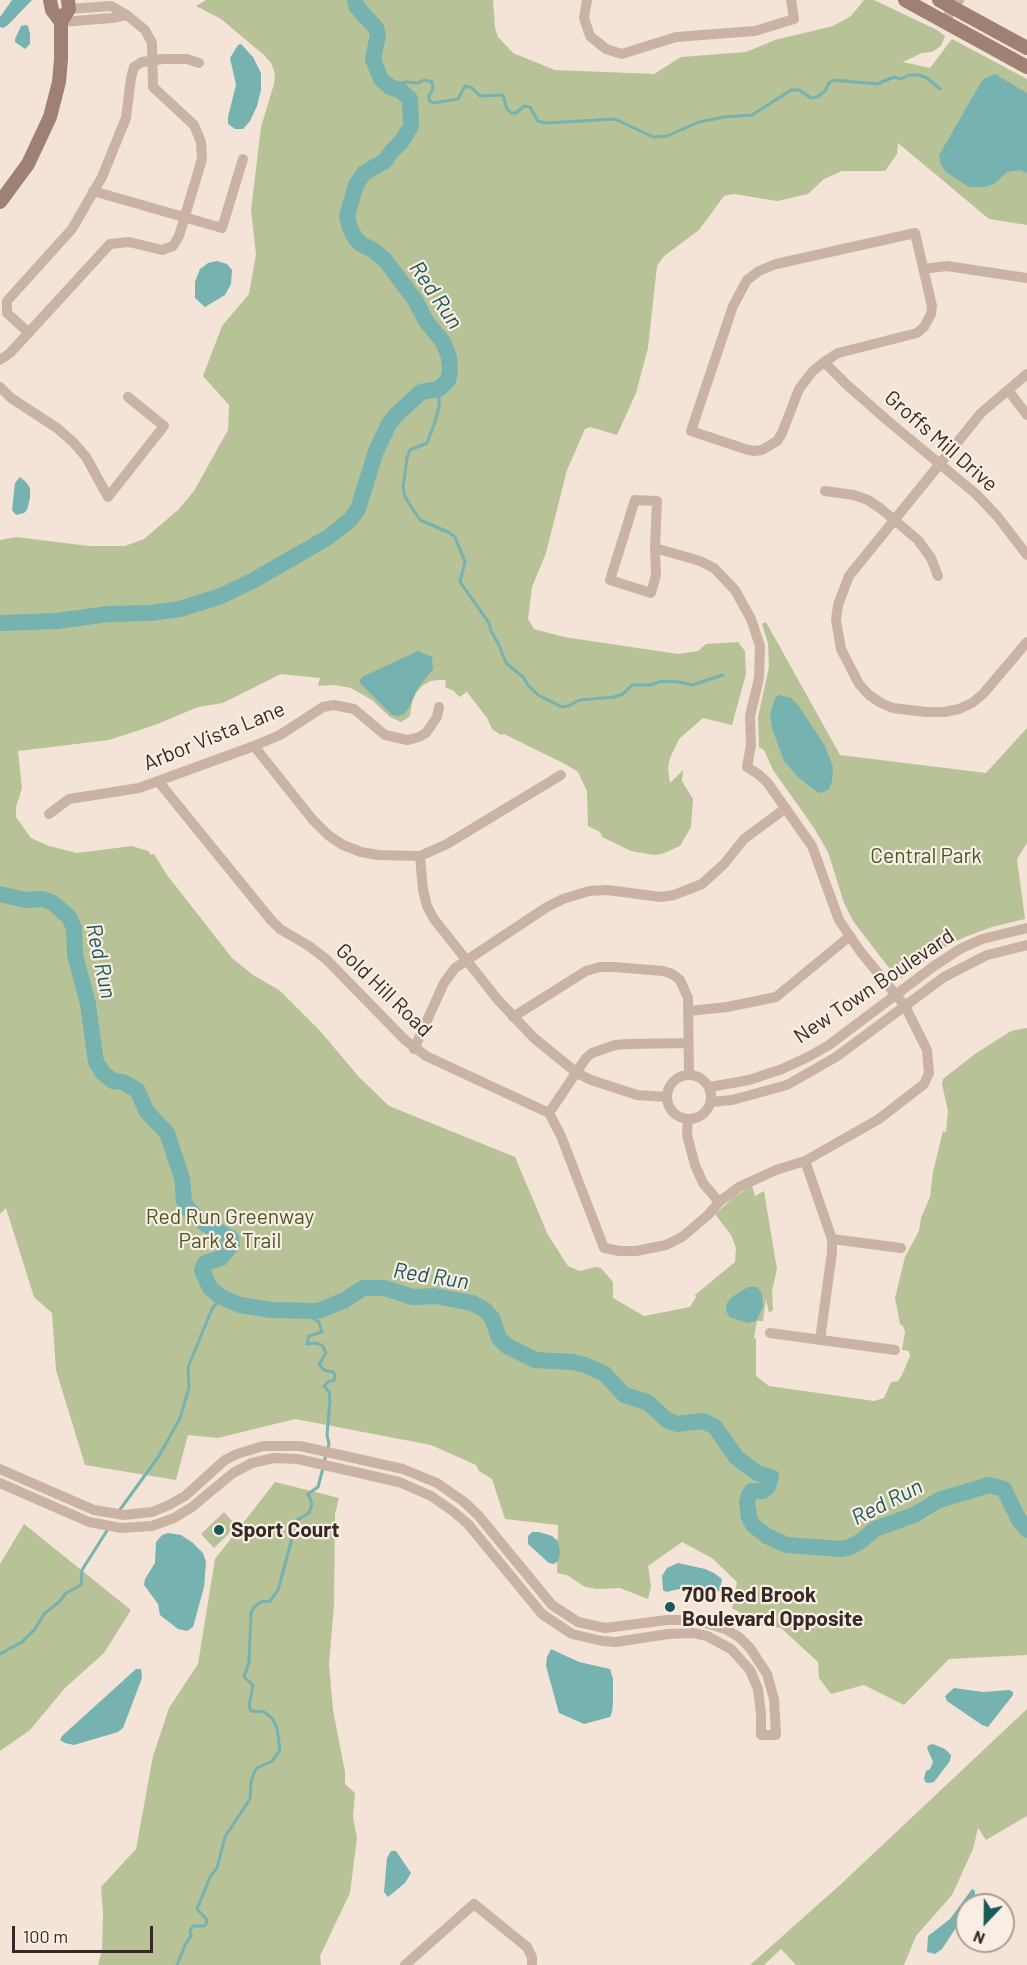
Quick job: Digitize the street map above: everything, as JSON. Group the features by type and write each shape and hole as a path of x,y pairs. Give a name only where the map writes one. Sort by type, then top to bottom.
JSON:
{"main road":[{"path":"50,0 52,10 61,22"},
{"path":"905,0 1027,67"},
{"path":"939,0 956,4 1027,48"},
{"path":"0,202 28,164 50,117 60,70 61,22 69,5"}],"street":[{"path":"587,0 584,18 590,36 606,49 621,54 676,37 755,31 794,19 791,0"},
{"path":"944,21 956,4"},
{"path":"0,360 10,353 105,248 123,241 155,250 168,249 177,241 202,159 201,142 194,125 153,87 152,43 149,36 127,15 111,6 69,5"},
{"path":"61,22 127,15"},
{"path":"28,333 7,313 7,301 72,229 108,164 126,118 132,71 138,64 153,60 179,58 198,63"},
{"path":"93,191 222,228 243,159"},
{"path":"915,233 932,306 931,314 924,327 917,333 838,353 824,362 813,371 799,389 782,433 771,445 754,451 691,431 733,306 747,280 759,271 776,264 915,233"},
{"path":"923,269 947,266 1027,278"},
{"name":"Groffs Mill Drive","path":"824,362 871,407 976,494 997,516 1027,555"},
{"path":"1027,374 981,412 893,520 849,576 837,612 837,635 841,649 859,684 869,695 892,708 926,712 959,709 983,694 1027,642"},
{"path":"0,387 11,398 57,428 73,442 86,457 108,497 164,426 128,397"},
{"path":"1008,390 1027,415"},
{"path":"825,491 854,495 868,500 918,540 939,576"},
{"path":"635,500 657,501 655,548 656,575 651,592 610,580 635,500"},
{"path":"655,548 700,561 714,568 735,590 757,631 760,646 760,670 750,716 751,746 747,767 767,783 812,846 836,913 850,936 905,1006 927,1050 929,1073 924,1084 879,1119 805,1161 739,1187 719,1202 696,1227 682,1237 666,1245 636,1251 604,1248 561,1136 549,1113 586,1058 592,1053 615,1045 687,1043"},
{"name":"Arbor Vista Lane","path":"49,814 69,799 128,791 254,746 280,735 323,707 334,705 354,709 384,735 408,740 426,733 437,717 440,707"},
{"path":"254,746 313,820 328,835 361,852 378,855 420,856 447,844 561,775"},
{"name":"Gold Hill Road","path":"158,781 271,920 280,929 309,946 326,960 414,1049 549,1113"},
{"path":"414,1049 449,975 467,959 548,907 574,894 607,890 661,897 674,895 702,884 724,864 744,839 786,808"},
{"path":"420,856 423,890 427,906 434,919 513,1017 541,1044 577,1073 604,1086 621,1091 637,1095 667,1097"},
{"name":"New Town Boulevard","path":"710,1087 749,1080 808,1057 829,1045 960,949 982,939 1027,928"},
{"path":"689,1011 727,1007 776,997 850,936"},
{"name":"New Town Boulevard","path":"711,1102 732,1100 787,1085 836,1057 944,976 987,955 1027,945"},
{"path":"513,1017 586,971 600,967 663,971 672,974 686,989 689,1011 687,1043 689,1075"},
{"path":"689,1075 701,1078 710,1087 711,1102 704,1114 688,1120 680,1118 672,1111 667,1097 669,1087 674,1080 689,1075"},
{"path":"688,1120 688,1142 694,1165 702,1183 719,1202"},
{"path":"805,1161 832,1239 820,1340"},
{"path":"832,1239 901,1248"},
{"path":"770,1333 896,1350"},
{"path":"0,1469 94,1510 109,1514 141,1514 161,1509 178,1501 214,1468 237,1454 262,1446 300,1446 403,1469 437,1483 478,1515 552,1605 578,1622 605,1628 667,1620 696,1620 712,1623 739,1638 750,1648 767,1674 774,1699 776,1735 761,1735 760,1701 754,1680 741,1659 719,1641 693,1633 668,1634 616,1642 586,1639 572,1634 542,1614 468,1524 443,1503 399,1482 298,1459 274,1458 242,1467 223,1479 183,1513 164,1522 136,1528 105,1527 89,1522 0,1484"},
{"path":"405,1965 474,1904 527,1947 532,1956 532,1965"}],"green space":[{"name":"Red Run Greenway Park & Trail","path":"206,0 493,0 498,37 513,53 555,70 654,74 681,57 746,52 775,40 833,26 851,16 864,0 874,0 945,36 941,46 932,52 922,53 903,62 930,68 952,39 1027,79 1027,225 989,219 898,143 897,154 885,171 842,171 824,179 808,194 777,201 734,194 724,196 699,230 664,256 657,266 648,348 636,393 617,435 590,427 585,429 567,470 546,553 532,587 528,619 534,629 564,637 678,654 698,651 706,644 738,642 745,651 746,674 732,725 703,718 679,739 670,758 668,768 670,783 683,770 682,781 693,799 691,827 680,846 654,855 631,851 602,837 600,832 588,826 587,791 578,772 492,729 487,718 467,692 459,697 454,691 445,687 446,680 430,681 422,686 412,702 410,716 401,722 390,717 372,700 351,688 334,685 318,686 320,678 281,674 223,703 198,707 155,725 109,740 18,751 22,788 16,807 16,817 31,838 49,846 77,853 132,846 148,851 151,855 154,854 167,875 232,958 253,975 279,990 322,1033 358,1076 389,1106 515,1157 548,1235 568,1266 580,1271 601,1268 613,1282 613,1298 644,1316 690,1307 695,1295 735,1262 736,1248 731,1235 715,1214 734,1197 752,1186 755,1196 764,1191 777,1269 772,1291 773,1310 769,1313 766,1299 763,1321 757,1321 754,1338 756,1339 756,1376 769,1386 874,1401 884,1398 891,1382 898,1381 910,1356 909,1351 902,1350 905,1332 900,1324 895,1298 905,1257 919,1231 921,1218 930,1197 933,1172 943,1131 946,1132 948,1111 943,1079 975,1054 1011,1031 1027,1028 1027,1655 949,1659 904,1705 864,1685 831,1694 819,1678 818,1662 781,1628 761,1625 732,1608 737,1582 712,1558 682,1542 648,1566 651,1587 648,1599 620,1588 585,1587 567,1575 557,1573 558,1525 505,1519 492,1479 479,1471 476,1465 431,1445 295,1419 218,1438 188,1435 176,1480 85,1465 56,1370 52,1313 34,1297 6,1208 0,1214 0,540 16,537 89,546 125,546 144,539 178,510 194,491 228,430 229,405 203,376 222,326 249,294 256,254 251,210 261,127 275,74 271,63 264,55 221,19 196,6"},
{"name":"Central Park","path":"766,622 840,755 986,773 1027,728 1027,843 1017,859 1025,919 992,927 965,937 939,950 902,978 896,977 853,921 844,903 828,852 773,770 764,750 759,747 758,717 769,667 768,643 762,624"},
{"path":"275,1482 339,1498 335,1514 334,1606 329,1664 333,1710 345,1772 345,1784 355,1793 353,1817 357,1838 350,1893 320,1956 321,1965 98,1965 102,1950 101,1887 136,1849 153,1756 169,1708 198,1664 215,1559"},
{"name":"Sport Court","path":"224,1512 237,1526 214,1548 201,1534"},
{"path":"24,1524 131,1610 104,1653 65,1688 30,1730 0,1751 0,1564"},
{"path":"1027,1709 1027,1816 986,1840 978,1828 973,1849 952,1895 916,1936 904,1965 796,1965 781,1949 764,1965 750,1965 840,1885"}],"water":[{"path":"12,0 32,0 8,25 0,27 0,17"},
{"path":"26,25 30,34 30,44 25,49 15,42 15,39 21,26"},
{"path":"241,44 253,57 261,73 261,90 250,121 243,129 235,129 228,124 236,85 230,58"},
{"path":"995,74 1027,93 1027,173 1020,170 1007,172 994,184 969,187 946,172 940,163 939,155 983,79"},
{"path":"217,261 227,264 232,270 231,284 225,295 205,307 195,298 195,282 200,269 208,263"},
{"path":"20,477 30,488 30,498 27,510 16,515 12,510 15,483"},
{"path":"418,651 432,657 433,669 417,689 404,714 392,715 359,682 362,677"},
{"path":"779,695 791,698 798,705 825,746 833,767 829,789 822,793 799,778 784,761 772,728 770,714 775,698"},
{"path":"748,1287 757,1287 762,1293 763,1307 756,1321 748,1323 729,1317 726,1310 727,1303 732,1297"},
{"path":"532,1532 552,1536 558,1541 560,1553 558,1561 554,1564 549,1563 528,1544 528,1536"},
{"path":"168,1533 181,1535 193,1543 203,1553 206,1562 204,1587 193,1627 187,1631 178,1629 160,1615 158,1604 144,1585 155,1563 156,1542 162,1535"},
{"path":"678,1563 714,1573 722,1579 720,1591 712,1593 684,1588 666,1592 663,1590 662,1576 667,1568"},
{"path":"551,1649 579,1662 610,1669 613,1679 613,1702 610,1717 584,1724 559,1713 546,1666"},
{"path":"136,1669 141,1669 142,1678 123,1728 118,1732 74,1745 60,1740 62,1736"},
{"path":"954,1688 983,1692 1009,1690 1013,1692 1013,1695 988,1727 947,1701 945,1696"},
{"path":"933,1744 945,1749 951,1755 950,1761 934,1782 928,1783 924,1778 933,1762 927,1748"},
{"path":"391,1851 396,1851 411,1873 405,1883 388,1897 384,1892 387,1858"},
{"path":"955,1912 955,1929 942,1949 935,1954 927,1952 928,1936 950,1919"}],"waterway":[{"name":"Red Run","path":"0,623 56,621 109,614 151,613 180,609 221,596 254,580 327,538 350,520 358,509 376,451 389,424 421,392 439,389 448,380 449,357 443,342 385,260 355,238 347,216 356,185 364,173 385,161 411,126 410,99 381,79 373,59 378,35 376,28 356,6 355,0"},
{"path":"390,87 406,82 418,83 424,80 432,82 433,90 429,95 429,100 433,103 458,99 465,86 472,88 480,96 503,95 507,109 511,113 516,113 524,106 530,107 538,121 546,123 615,119 653,137 667,136 699,122 752,115 791,90 799,90 811,98 817,97 834,80 877,84 894,77 901,79 909,75 919,75 927,78 940,89"},
{"path":"439,389 439,407 427,443 410,450 407,458 403,488 405,497 420,520 455,537 465,562 460,582 489,623 506,663 523,677 538,695 562,707 580,700 614,697 623,694 632,685 650,685 662,681 692,685 723,675"},
{"name":"Red Run","path":"0,894 26,900 42,899 53,903 69,917 74,928 75,955 88,1004 96,1062 103,1073 113,1081 123,1082 137,1090 147,1112 167,1133 182,1178 184,1201 188,1209 205,1224 231,1238 232,1244 221,1258 205,1263 202,1270 210,1288 221,1297 240,1305 271,1310 318,1311 345,1300 363,1288 384,1288 413,1297 435,1296 472,1303 485,1310 492,1318 499,1338 507,1346 535,1360 573,1362 605,1374 624,1395 647,1402 667,1420 677,1424 703,1421 715,1427 737,1458 757,1473 771,1477 768,1487 763,1491 752,1491 749,1495 747,1502 749,1517 753,1525 767,1536 786,1545 842,1549 850,1547 875,1529 914,1515 939,1500 989,1485 1004,1489 1019,1520 1027,1530"},
{"path":"119,1511 159,1456 180,1418 189,1388 188,1367 212,1309 221,1297"},
{"path":"311,1311 311,1317 319,1322 322,1332 309,1336 307,1344 316,1343 323,1346 326,1353 319,1364 324,1370 333,1372 335,1375 334,1381 329,1381 324,1386 329,1392 330,1401 327,1435 329,1444 324,1462"},
{"path":"177,1965 191,1936 190,1931 193,1926 206,1924 207,1920 197,1909 210,1877 217,1868 225,1837 250,1799 254,1773 257,1768 272,1761 280,1750 277,1728 272,1718 264,1712 251,1711 249,1706 253,1685 244,1677 249,1662 251,1613 254,1607 261,1602 270,1601 278,1590 297,1520 309,1513 312,1504 308,1494 318,1487 323,1468"},
{"path":"0,1654 22,1642 35,1629 44,1614 66,1593 81,1585 82,1570 108,1529"}],"place":[{"name":"Sport Court","path":"219,1530"},
{"name":"700 Red Brook Boulevard Opposite","path":"670,1607"}]}
